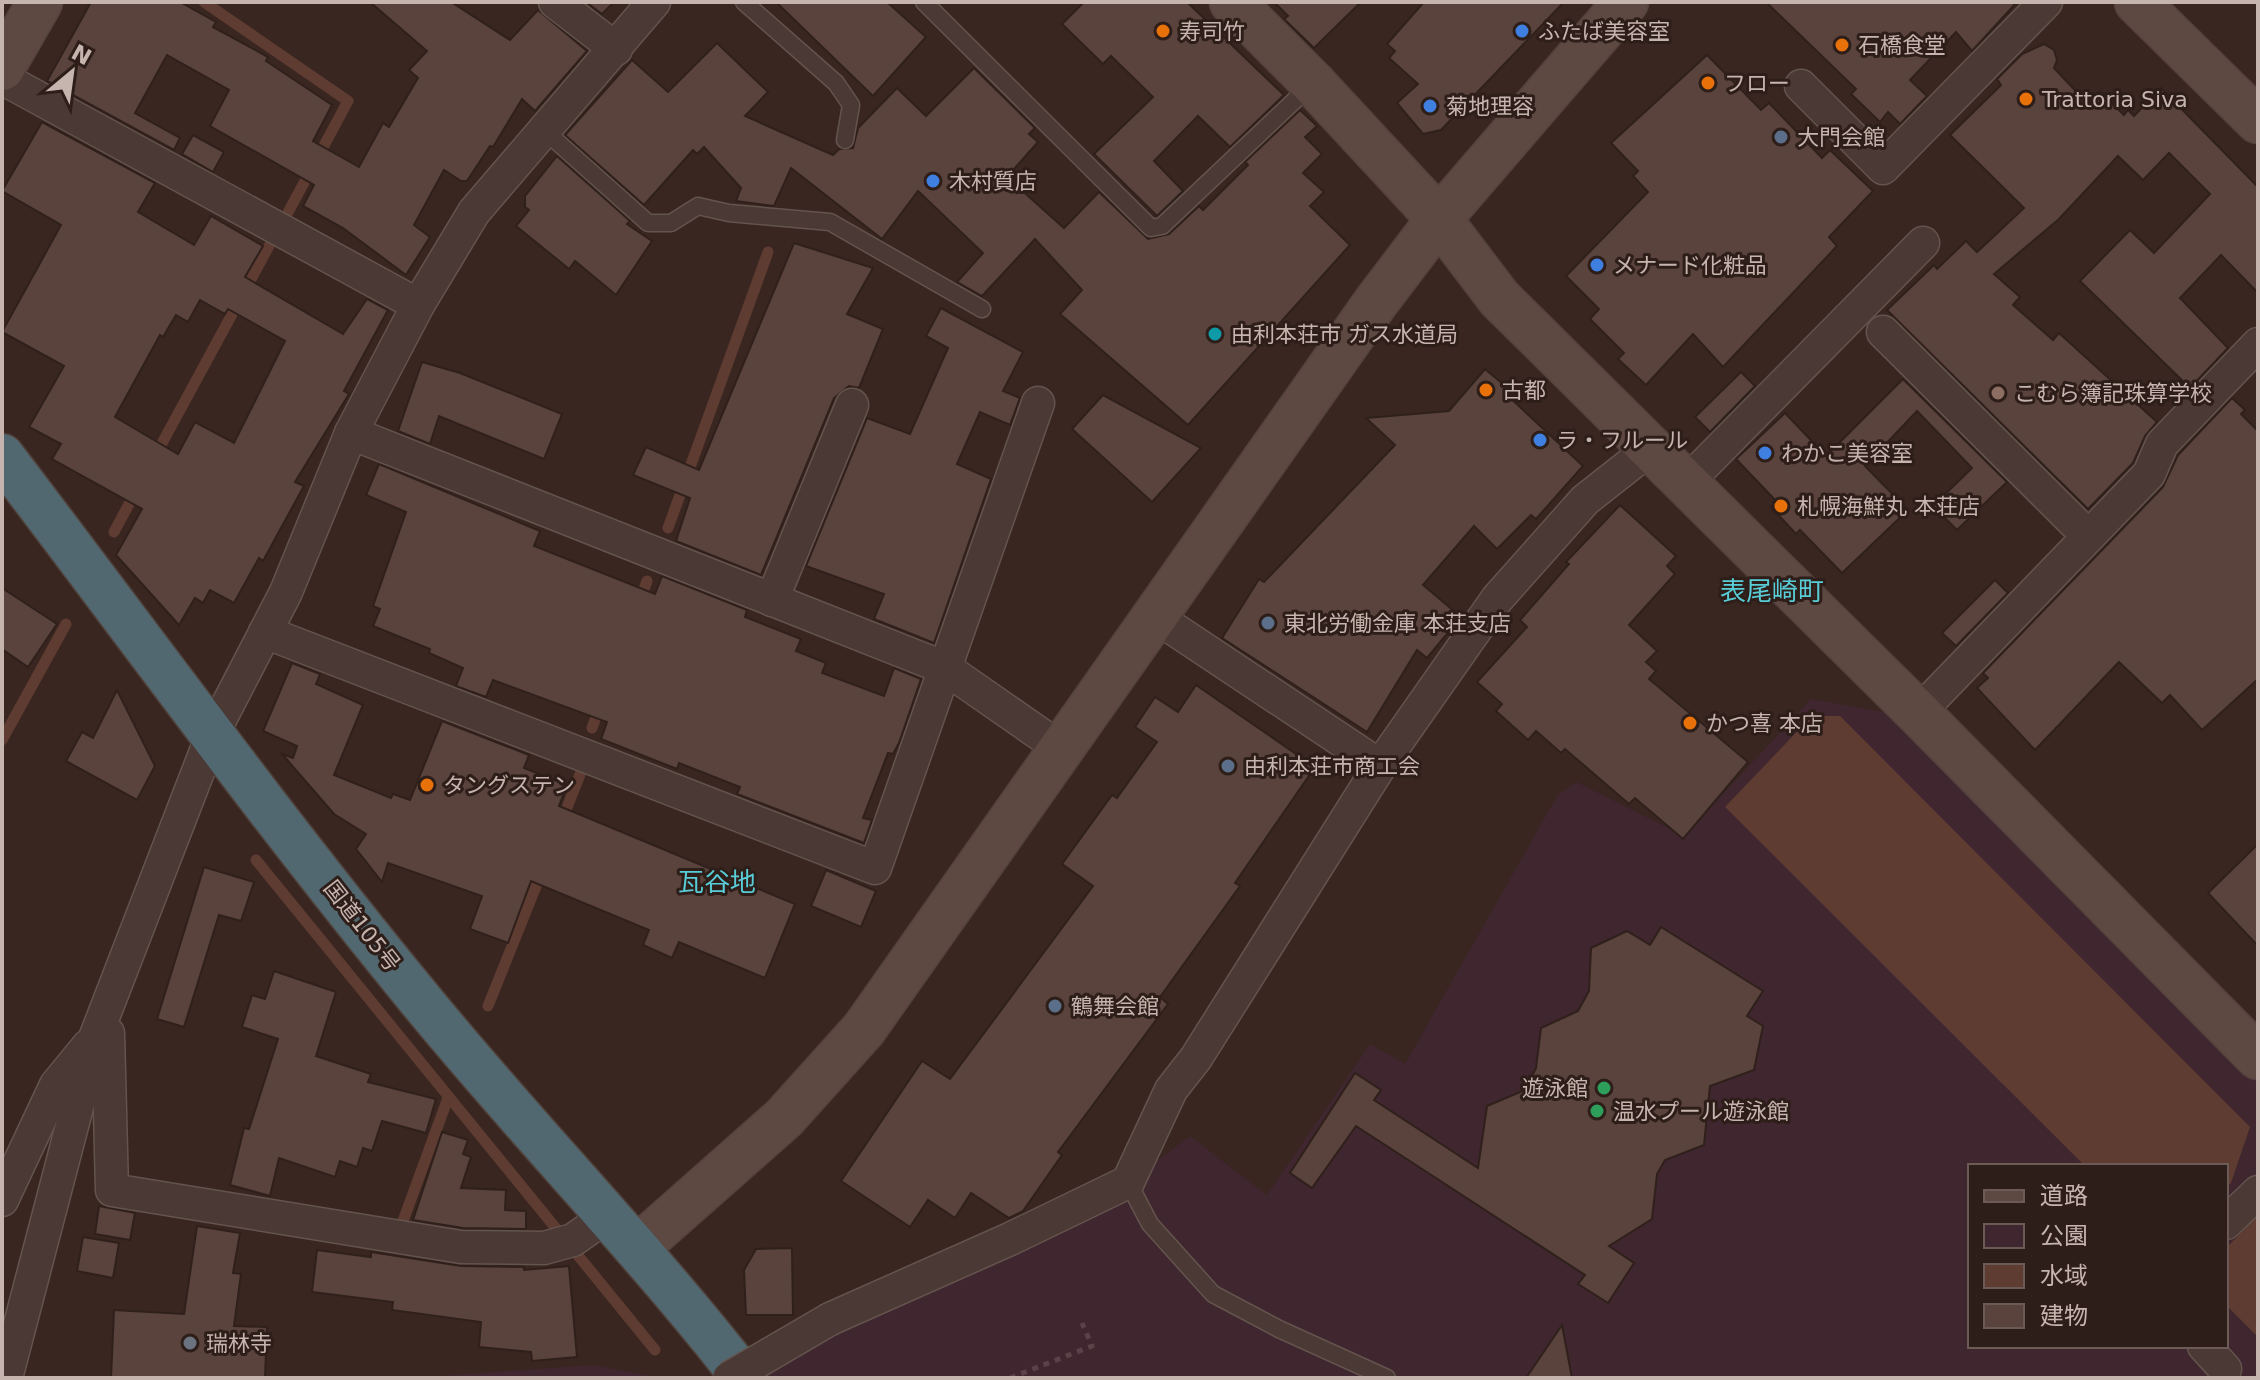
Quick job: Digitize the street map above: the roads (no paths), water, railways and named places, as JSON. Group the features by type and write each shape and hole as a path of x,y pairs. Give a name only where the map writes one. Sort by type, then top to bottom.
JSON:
{"highway":[{"name":"国道105号","path":"2,456 417,996 575,1235 638,1247 744,1378"}],"street":[{"path":"2,68 40,2"},
{"path":"555,2 616,49"},
{"path":"6,1378 101,1023 213,733 286,592 351,433 418,305 474,212 654,2"},
{"path":"1232,2 1313,83 1439,219 1499,298 1918,713 2258,1057"},
{"path":"638,1247 784,1118 864,1029 1153,615 1439,219 1626,2"},
{"path":"1801,86 1883,168 2046,2"},
{"path":"2137,2 2258,121"},
{"path":"2,78 418,305"},
{"path":"1686,483 1923,243"},
{"path":"1883,332 2088,536"},
{"path":"1918,713 2149,474 2162,444 2258,344"},
{"path":"265,632 875,868 1038,403"},
{"path":"772,600 852,405"},
{"path":"351,433 945,668 1060,748"},
{"path":"729,1378 830,1319 1010,1239 1128,1182 1171,1090 1196,1058 1380,766 1497,599 1585,500 1651,448"},
{"path":"1153,615 1380,766"},
{"path":"2,1200 56,1085 101,1023"},
{"path":"101,1023 112,1190 461,1247 575,1235"}],"lane":[{"path":"744,2 836,83 851,105 845,140"},
{"path":"924,2 1151,228 1162,226 1313,83"},
{"path":"545,131 648,223 671,223 698,206 729,213 830,222 982,309"},
{"path":"1128,1182 1150,1224 1213,1294 1279,1329 1387,1378"}],"water":[{"path":"1812,716 1840,716 2250,1127 2231,1183 2228,1187 2228,1164 2083,1164 1725,807"},
{"path":"2258,1216 2258,1337 2228,1307 2228,1246"}],"waterway":[{"path":"204,2 348,101 285,218"},
{"path":"154,458 269,246"},
{"path":"668,528 768,252"},
{"path":"114,532 136,491"},
{"path":"639,603 647,581"},
{"path":"2,740 66,624"},
{"path":"592,728 600,706"},
{"path":"562,820 581,772"},
{"path":"256,860 655,1350"},
{"path":"488,1006 543,869"},
{"path":"403,1221 448,1098"}],"place":[{"name":"寿司竹","path":"1163,31"},
{"name":"ふたば美容室","path":"1522,31"},
{"name":"石橋食堂","path":"1842,45"},
{"name":"フロー","path":"1708,83"},
{"name":"Trattoria Siva","path":"2026,99"},
{"name":"菊地理容","path":"1430,106"},
{"name":"大門会館","path":"1781,137"},
{"name":"木村質店","path":"933,181"},
{"name":"メナード化粧品","path":"1597,265"},
{"name":"由利本荘市 ガス水道局","path":"1215,334"},
{"name":"古都","path":"1486,390"},
{"name":"こむら簿記珠算学校","path":"1998,393"},
{"name":"ラ・フルール","path":"1540,440"},
{"name":"わかこ美容室","path":"1765,453"},
{"name":"札幌海鮮丸 本荘店","path":"1781,506"},
{"name":"東北労働金庫 本荘支店","path":"1268,623"},
{"name":"かつ喜 本店","path":"1690,723"},
{"name":"由利本荘市商工会","path":"1228,766"},
{"name":"タングステン","path":"427,785"},
{"name":"鶴舞会館","path":"1055,1006"},
{"name":"遊泳館","path":"1604,1088"},
{"name":"温水プール遊泳館","path":"1597,1111"},
{"name":"瑞林寺","path":"190,1343"}],"district":[{"name":"表尾崎町","path":"1772,591"},
{"name":"瓦谷地","path":"717,882"}]}
